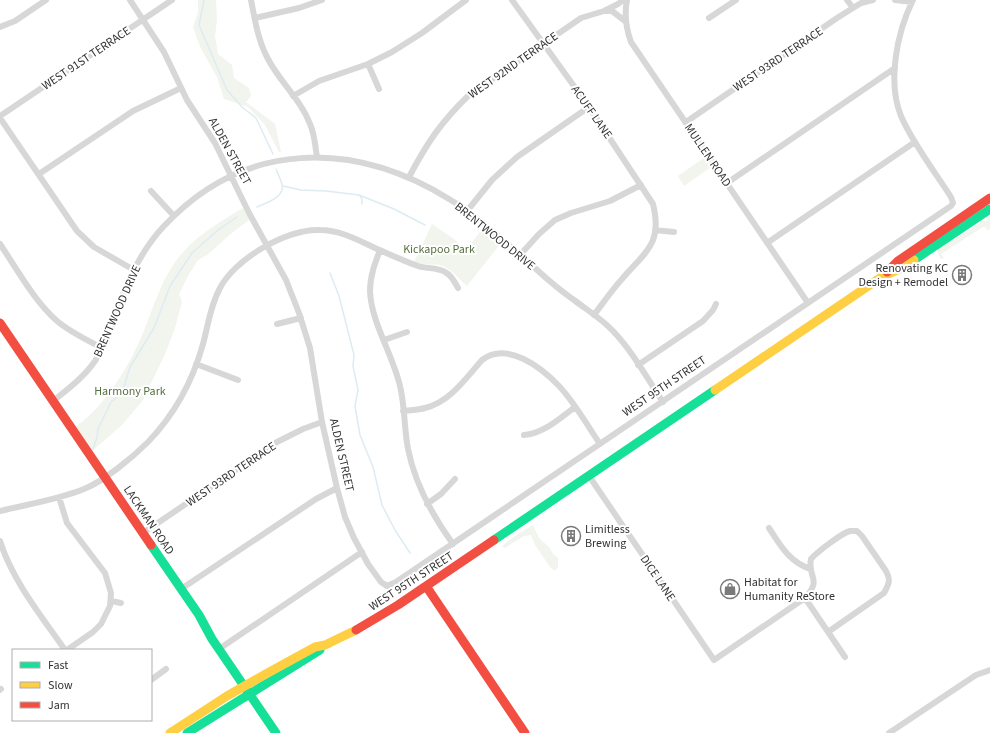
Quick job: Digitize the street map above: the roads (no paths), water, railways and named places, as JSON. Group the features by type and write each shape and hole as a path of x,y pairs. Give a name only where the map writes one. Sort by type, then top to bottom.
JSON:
{"main road":[{"name":"WEST 95TH STREET","path":"884,276 898,261 990,198"},
{"name":"WEST 95TH STREET","path":"170,733 247,690 315,647 325,645 375,619 884,276 902,268 990,209"},
{"name":"LACKMAN ROAD","path":"0,323 181,589 218,648 276,733"},
{"path":"426,586 525,733"},
{"name":"WEST 95TH STREET","path":"187,733 233,703 247,690"}],"street":[{"path":"0,27 15,21 46,0"},
{"name":"ALDEN STREET","path":"130,0 164,52 181,88 215,144 249,213 286,280 301,318 312,360 322,422 345,517 362,552 381,582 387,586"},
{"name":"WEST 91ST TERRACE","path":"0,117 172,0"},
{"path":"251,0 259,39 269,61 304,111 314,136 317,157"},
{"path":"255,18 299,8 322,0"},
{"path":"293,96 323,79 368,64 408,43 466,0"},
{"name":"ACUFF LANE","path":"512,0 589,107 641,184 653,204 657,219 651,245 594,315"},
{"name":"WEST 92ND TERRACE","path":"409,177 429,140 454,109 477,88 581,18 604,11 623,0"},
{"name":"MULLEN ROAD","path":"627,0 624,12 631,42 808,303"},
{"path":"709,18 736,0"},
{"path":"848,0 853,8"},
{"name":"WEST 93RD TERRACE","path":"686,122 853,8 861,3 873,0"},
{"path":"768,243 915,142 906,128 900,114 894,88 895,68 903,24 913,1 895,0"},
{"path":"604,11 612,11 625,21"},
{"path":"368,64 379,89"},
{"path":"726,183 895,68"},
{"path":"39,174 133,111 181,88"},
{"path":"467,211 492,180 512,162 589,107"},
{"path":"0,117 70,221 85,239 104,254 134,270"},
{"name":"WEST 95TH STREET","path":"387,586 396,582 453,544 946,210 953,203 951,197 915,142"},
{"name":"BRENTWOOD DRIVE","path":"53,401 85,374 94,362 108,336 134,270 151,242 174,216 199,194 250,168 296,158 317,157 336,158 379,166 409,177 435,190 467,211 566,294 613,331 623,342 663,402"},
{"path":"520,255 542,230 555,220 571,213 610,201 641,184"},
{"path":"151,191 174,216"},
{"path":"655,230 674,232"},
{"path":"0,511 59,497 86,488 104,477 137,452 164,422 185,390 204,342 212,306 222,285 232,271 242,262 288,235 301,231 334,231 418,266 441,270 450,277 458,288"},
{"path":"0,244 47,311 70,331 102,348"},
{"path":"380,250 373,271 370,290 372,307 395,367 400,386 408,450 413,470 427,504 453,544"},
{"path":"638,365 703,321 713,310 716,304"},
{"path":"278,324 301,318"},
{"path":"384,340 407,332"},
{"path":"403,411 424,408 444,400 455,391 482,360 487,357 496,353 513,355 537,368 559,387 575,407 600,444"},
{"path":"196,364 238,380"},
{"path":"524,435 544,428 575,407"},
{"name":"WEST 93RD TERRACE","path":"143,533 277,442 303,429 322,422"},
{"name":"DICE LANE","path":"589,476 714,660 805,598"},
{"path":"427,504 441,494 455,479"},
{"path":"181,589 316,499 337,488"},
{"path":"59,497 64,518 105,573 110,585 111,601 105,618 97,628 67,649"},
{"path":"769,528 786,553 797,564 811,569"},
{"path":"828,632 884,593 889,583 889,577 862,536 856,531 850,531 844,534 819,551 811,559 811,569 815,581 812,590 805,598 844,657"},
{"path":"0,541 13,573 65,649"},
{"path":"218,648 362,552"},
{"path":"111,601 121,603"},
{"path":"152,679 166,669"},
{"path":"889,733 976,675 990,670"}],"waterway":[{"path":"204,0 199,25 227,90 242,107 256,118 273,154"},
{"path":"257,207 274,199 281,193 282,185 276,169"},
{"path":"283,186 301,190 359,195 394,209 425,225"},
{"path":"360,196 362,199 362,204"},
{"path":"93,449 98,429 111,402 122,393 130,367 154,328 170,286 192,253 218,230 237,217"},
{"path":"330,273 339,296 354,355 353,366 358,390 355,406 360,435 373,467 382,505 395,530 410,553"}],"place":[{"name":"Renovating KC Design + Remodel","path":"962,275"},
{"name":"Limitless Brewing","path":"571,536"},
{"name":"Habitat for Humanity ReStore","path":"730,589"}],"park label":[{"name":"Kickapoo Park","path":"439,249"},
{"name":"Harmony Park","path":"130,391"}]}
